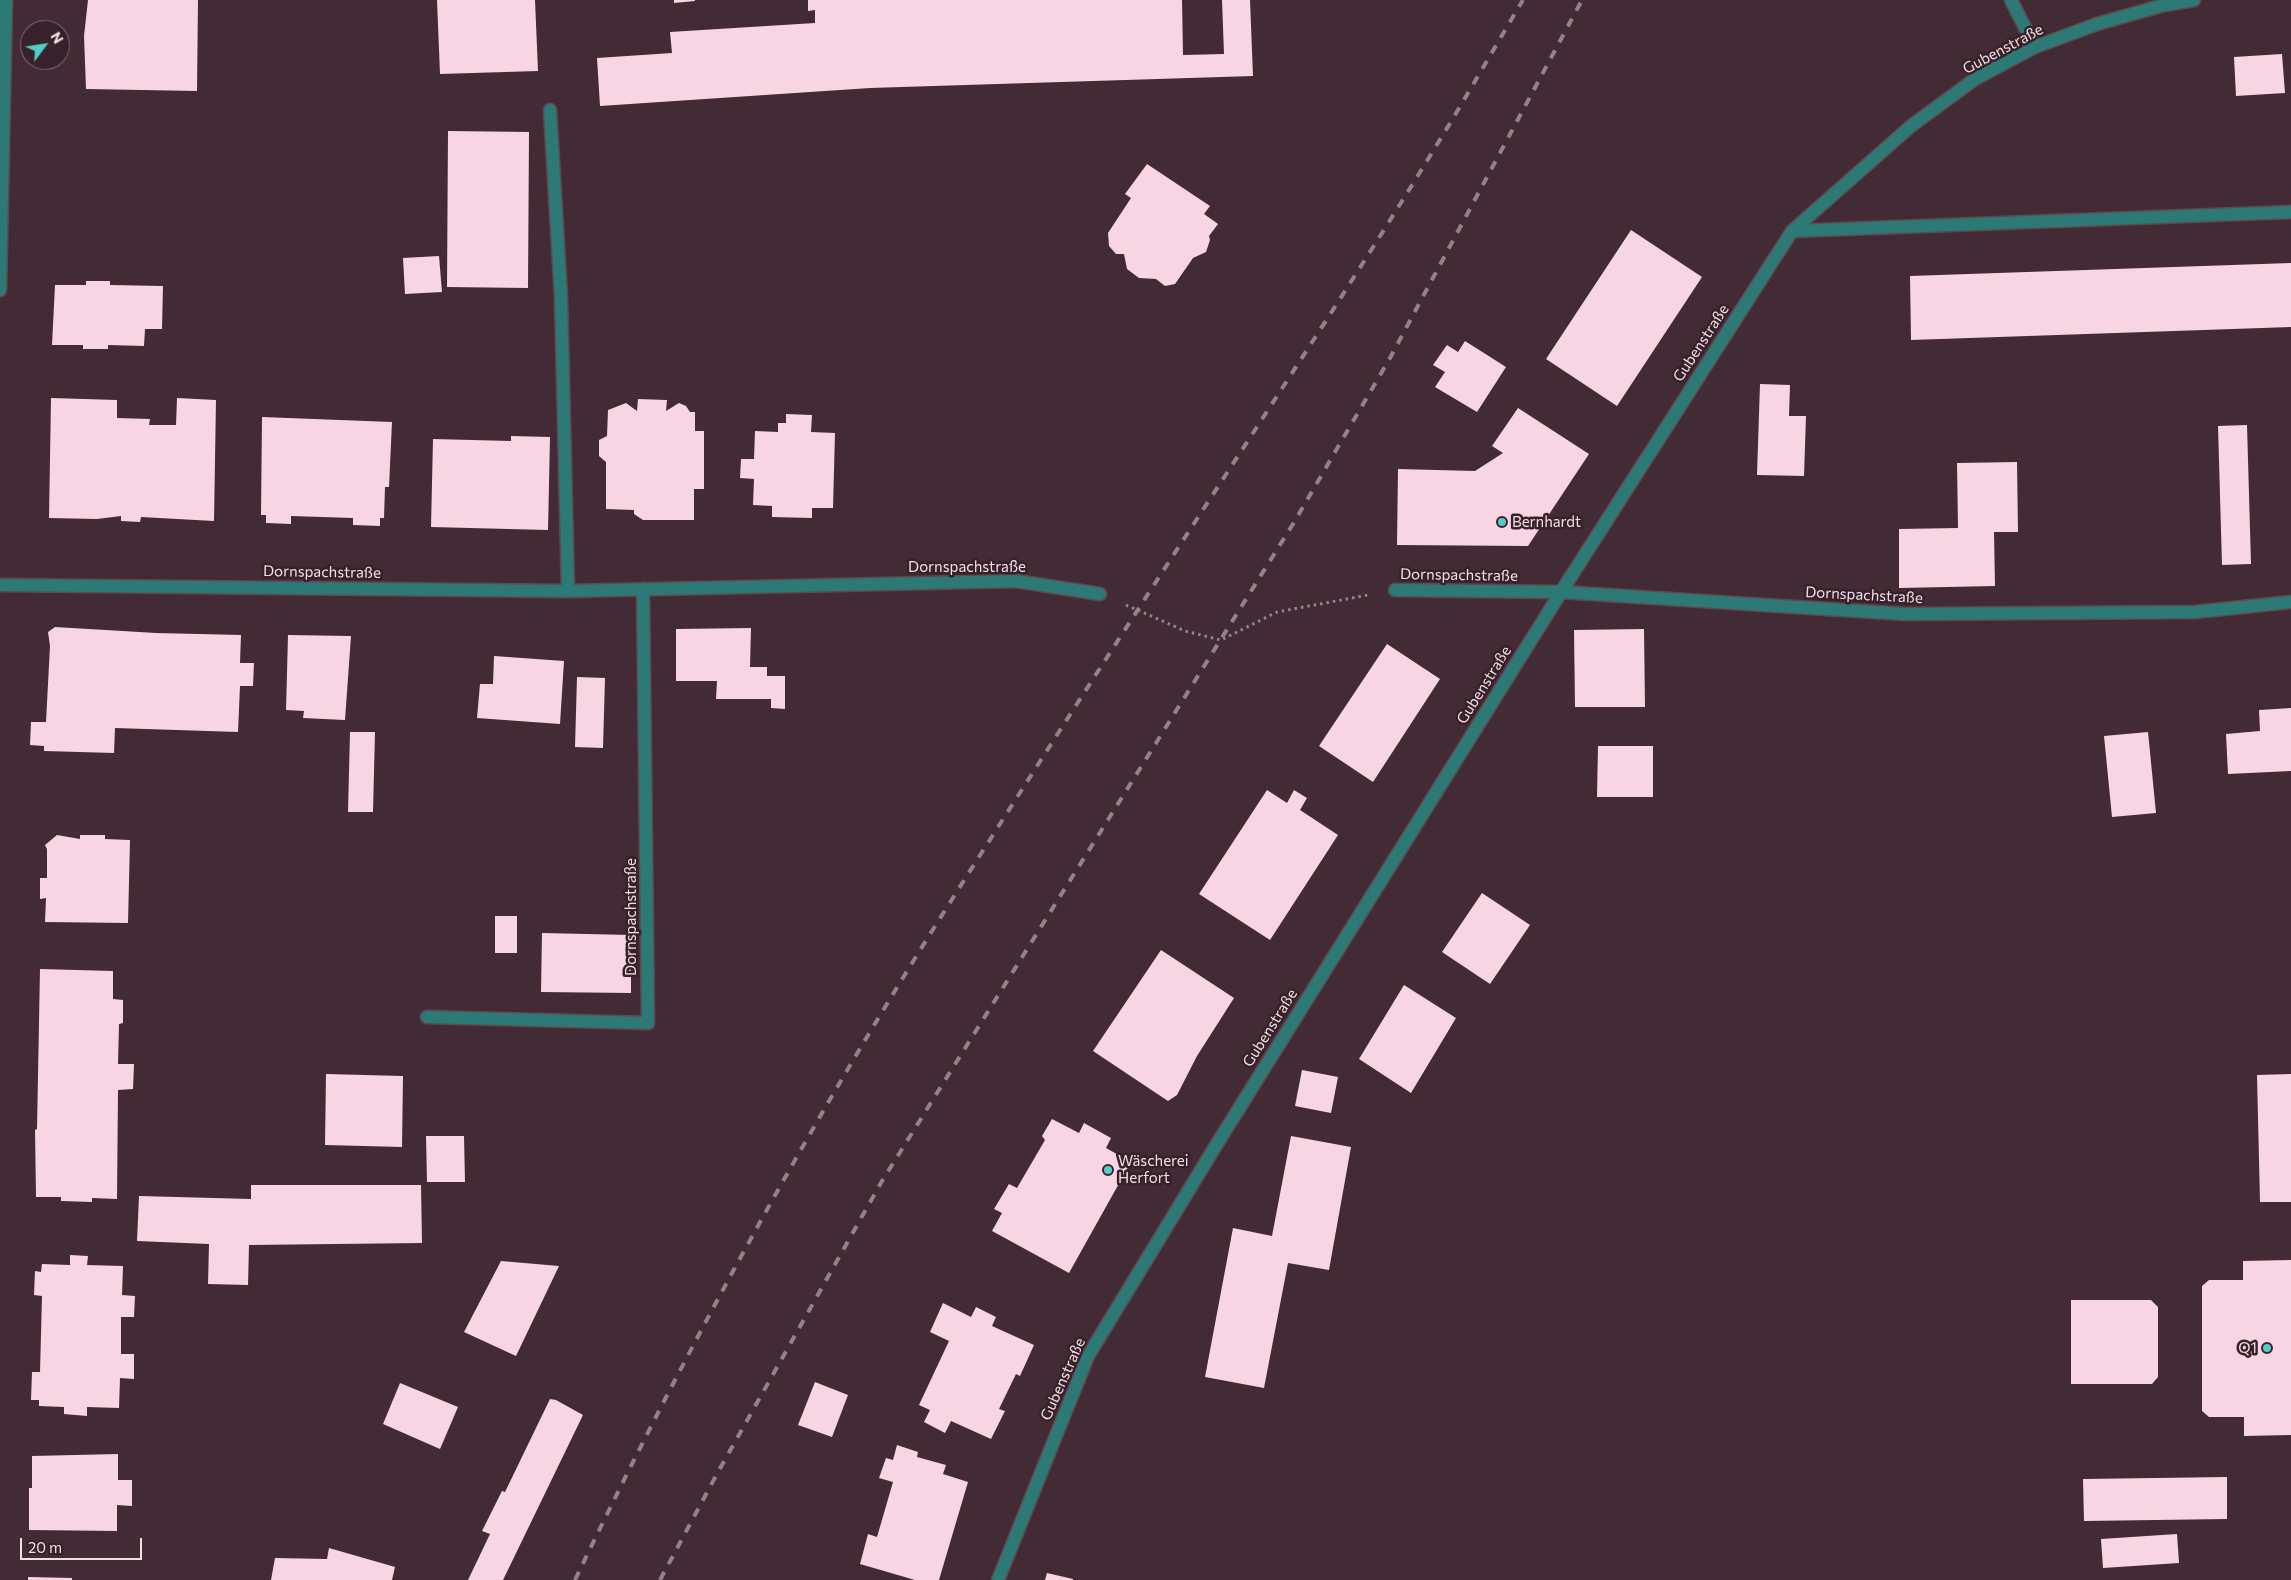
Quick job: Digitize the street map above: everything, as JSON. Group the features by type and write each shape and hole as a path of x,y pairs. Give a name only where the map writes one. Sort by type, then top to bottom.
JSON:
{"street":[{"path":"0,290 6,0"},
{"path":"2011,0 2035,47"},
{"name":"Gubenstraße","path":"998,1580 1088,1356 1220,1139 1561,592 1792,231 1912,126 1975,79 2035,47 2097,24 2164,5 2194,0"},
{"path":"550,110 561,297 568,591"},
{"path":"1792,231 2291,212"},
{"name":"Dornspachstraße","path":"0,585 568,591 1016,581 1100,594"},
{"name":"Dornspachstraße","path":"427,1017 648,1024 643,589"},
{"name":"Dornspachstraße","path":"1395,590 1561,592 1905,614 2195,612 2291,602"}],"path":[{"name":"Dornspachstraße","path":"1100,594 1184,631 1221,640 1277,612 1395,590"}],"building":[{"path":"88,0 198,0 197,91 86,89 84,36"},
{"path":"437,0 535,0 538,71 440,74"},
{"path":"674,0 695,0 695,1 674,3"},
{"path":"808,0 1182,0 1183,55 1224,54 1222,0 1250,0 1253,76 870,88 600,106 597,58 672,53 670,32 815,23 815,10 808,11"},
{"path":"2282,54 2285,93 2236,96 2234,57"},
{"path":"448,131 529,132 528,288 447,287"},
{"path":"1147,164 1210,206 1204,214 1218,224 1209,236 1210,240 1206,252 1193,258 1175,284 1165,286 1156,279 1139,278 1127,269 1124,254 1116,254 1109,246 1108,233 1131,198 1125,194"},
{"path":"1631,230 1702,277 1617,406 1546,359"},
{"path":"439,256 442,292 405,294 403,258"},
{"path":"2291,263 2291,327 1911,340 1910,276"},
{"path":"86,281 110,281 110,285 163,286 162,329 145,329 144,346 108,345 108,349 83,349 83,345 52,345 55,285 86,285"},
{"path":"1465,341 1506,367 1477,412 1435,387 1445,372 1433,365 1447,345 1458,352"},
{"path":"1760,384 1790,385 1789,416 1806,416 1804,476 1757,475"},
{"path":"51,398 117,400 117,418 150,419 149,425 176,425 177,398 216,400 214,521 141,517 140,522 121,521 121,516 97,519 49,518"},
{"path":"638,399 667,400 666,411 679,403 686,406 690,412 695,412 695,431 704,431 704,489 694,489 694,520 643,520 634,514 634,510 606,509 606,462 599,456 599,440 607,436 608,410 626,403 637,411"},
{"path":"1518,408 1589,454 1528,546 1397,545 1398,469 1475,471 1503,453 1492,446"},
{"path":"786,414 812,415 811,432 835,433 833,508 812,508 812,518 772,517 772,506 753,505 754,479 740,478 741,459 754,459 755,431 778,432 778,423 786,423"},
{"path":"262,417 392,422 389,487 385,487 384,518 380,518 380,526 353,525 353,518 291,516 291,524 266,523 266,515 261,515"},
{"path":"2247,425 2251,564 2222,565 2218,426"},
{"path":"511,436 550,437 548,530 431,527 433,439 511,441"},
{"path":"2017,462 2018,532 1994,532 1995,586 1899,588 1899,529 1958,528 1957,463"},
{"path":"55,627 156,633 241,635 240,663 254,663 253,686 240,686 238,732 115,728 114,753 44,751 44,746 30,745 31,722 46,722 50,646 48,632"},
{"path":"751,628 750,667 767,667 767,676 785,676 785,709 771,708 771,699 716,699 717,681 676,681 676,629"},
{"path":"1644,629 1645,707 1575,707 1574,630"},
{"path":"288,635 351,636 345,720 303,718 304,711 286,710"},
{"path":"1387,644 1440,679 1373,782 1319,746"},
{"path":"494,656 564,661 560,724 477,718 480,684 493,684"},
{"path":"577,677 605,678 603,748 575,747"},
{"path":"2291,708 2291,771 2228,774 2226,734 2260,731 2259,710"},
{"path":"350,732 375,732 373,812 348,812"},
{"path":"2148,732 2156,813 2112,817 2104,736"},
{"path":"1598,746 1653,746 1653,797 1597,797"},
{"path":"1267,790 1287,803 1294,790 1307,798 1300,810 1338,835 1270,940 1199,894"},
{"path":"57,835 80,839 80,835 105,835 105,839 130,840 128,923 45,922 46,898 40,899 40,878 47,878 47,849 45,845"},
{"path":"1482,893 1530,925 1490,984 1442,952"},
{"path":"495,916 517,916 517,953 495,953"},
{"path":"542,933 631,935 631,993 541,992"},
{"path":"1161,950 1234,998 1197,1056 1177,1095 1168,1101 1093,1051"},
{"path":"40,969 113,971 113,999 123,1000 123,1023 119,1024 118,1064 134,1064 133,1089 118,1090 117,1199 92,1198 92,1202 61,1201 61,1197 36,1197 35,1130 37,1129"},
{"path":"1404,985 1456,1018 1411,1093 1359,1059"},
{"path":"1302,1070 1338,1077 1331,1113 1295,1106"},
{"path":"326,1074 403,1076 402,1147 325,1145"},
{"path":"2291,1074 2291,1202 2260,1202 2257,1075"},
{"path":"1052,1119 1079,1133 1084,1123 1111,1138 1106,1148 1131,1162 1069,1273 992,1231 1002,1213 994,1209 1009,1184 1017,1188 1045,1140 1042,1136"},
{"path":"426,1136 464,1136 465,1182 427,1182"},
{"path":"1291,1136 1351,1147 1329,1270 1288,1263 1264,1388 1205,1377 1233,1228 1272,1236"},
{"path":"251,1185 421,1185 422,1243 249,1245 248,1285 208,1284 209,1244 137,1241 139,1196 251,1199"},
{"path":"70,1255 88,1256 87,1265 123,1266 122,1295 135,1296 134,1317 121,1317 121,1354 134,1354 134,1379 120,1378 119,1408 87,1407 87,1416 64,1414 64,1407 39,1406 39,1400 31,1400 32,1372 40,1372 42,1296 34,1295 35,1271 41,1272 42,1264 70,1265"},
{"path":"2291,1260 2291,1435 2244,1436 2244,1417 2209,1417 2202,1411 2202,1286 2209,1280 2243,1280 2243,1261"},
{"path":"501,1261 559,1266 516,1356 464,1332"},
{"path":"2071,1300 2151,1300 2158,1307 2158,1377 2152,1384 2071,1384"},
{"path":"943,1303 971,1317 976,1307 996,1317 992,1326 1034,1345 1020,1376 1016,1374 999,1409 1005,1411 991,1439 951,1421 945,1433 924,1422 930,1410 919,1405 949,1341 930,1332"},
{"path":"815,1382 848,1395 832,1437 798,1425"},
{"path":"400,1383 458,1407 440,1449 383,1424"},
{"path":"550,1399 556,1400 583,1415 503,1580 468,1580 490,1534 482,1531 502,1491 505,1492"},
{"path":"897,1445 918,1452 917,1457 946,1465 943,1474 968,1482 939,1580 915,1580 860,1564 868,1534 877,1537 893,1482 879,1478 886,1458 893,1460"},
{"path":"118,1454 118,1480 132,1480 132,1506 117,1505 117,1531 29,1530 29,1488 32,1488 32,1456"},
{"path":"2227,1477 2227,1519 2084,1521 2083,1479"},
{"path":"2177,1534 2179,1563 2103,1568 2101,1539"},
{"path":"329,1548 395,1567 392,1580 271,1580 275,1558 327,1559"},
{"path":"1047,1573 1073,1579 1073,1580 1045,1580"},
{"path":"28,1577 72,1578 72,1580 28,1580"}],"railway":[{"path":"575,1580 658,1414 744,1250 883,1010 1040,761 1381,234 1445,132 1523,0"},
{"path":"660,1580 718,1472 882,1181 1293,524 1390,358 1582,0"}],"place":[{"name":"Bernhardt","path":"1502,522"},
{"name":"Wäscherei Herfort","path":"1108,1170"},
{"name":"Q1","path":"2267,1348"}]}
